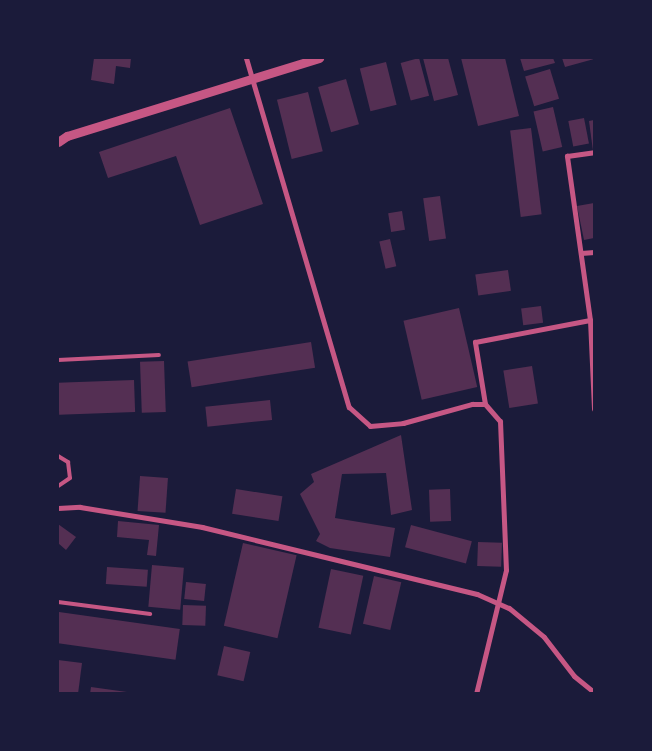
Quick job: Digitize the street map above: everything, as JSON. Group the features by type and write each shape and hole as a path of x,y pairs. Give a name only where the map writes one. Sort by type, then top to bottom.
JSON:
{"street":[{"path":"246,58 248,78 349,407 370,426 382,426 485,404"},
{"path":"58,142 62,135 319,58"},
{"path":"594,152 568,156 590,320 594,408"},
{"path":"581,253 594,252"},
{"path":"476,694 500,604 506,570 502,432 495,412 485,404 475,342 590,320"},
{"path":"58,508 80,507 202,527 477,594 500,604 544,637 574,676 594,692"}],"lane":[{"path":"58,360 159,355"},
{"path":"58,456 68,462 70,478 58,486"},
{"path":"58,602 150,614"}],"building":[{"path":"94,58 131,58 130,68 116,66 114,84 91,80"},
{"path":"419,58 429,96 411,101 401,63"},
{"path":"423,58 448,58 458,95 434,101"},
{"path":"461,58 505,58 519,116 478,126"},
{"path":"520,58 553,58 555,63 524,71"},
{"path":"562,58 594,58 594,59 565,67"},
{"path":"386,62 397,105 370,111 360,69"},
{"path":"550,69 559,99 534,106 525,77"},
{"path":"346,79 359,124 331,132 318,87"},
{"path":"308,92 323,151 292,159 277,100"},
{"path":"553,107 562,147 543,151 534,111"},
{"path":"230,108 263,204 200,225 176,156 108,178 99,152"},
{"path":"584,118 589,144 573,147 568,121"},
{"path":"594,120 594,151 593,151 589,121"},
{"path":"531,128 542,214 521,217 510,131"},
{"path":"440,196 446,239 429,241 423,198"},
{"path":"594,203 594,238 584,240 577,206"},
{"path":"402,211 405,230 391,232 388,213"},
{"path":"390,239 396,266 386,269 379,241"},
{"path":"508,270 511,291 478,295 475,275"},
{"path":"541,306 543,323 523,325 521,308"},
{"path":"459,308 477,387 422,400 403,321"},
{"path":"311,342 315,368 192,387 188,362"},
{"path":"164,361 166,412 142,413 140,362"},
{"path":"532,366 538,404 509,408 503,371"},
{"path":"134,380 135,412 59,415 58,383"},
{"path":"270,400 272,420 207,427 205,407"},
{"path":"401,435 412,510 391,515 386,473 342,474 335,518 395,528 390,557 330,548 316,541 320,534 300,494 314,482 311,474"},
{"path":"140,476 168,478 165,513 138,511"},
{"path":"236,489 282,496 279,521 232,514"},
{"path":"450,489 451,521 430,522 429,490"},
{"path":"118,521 159,525 156,556 147,555 149,540 117,537"},
{"path":"58,524 76,537 66,550 58,543"},
{"path":"411,525 472,541 466,564 405,547"},
{"path":"478,542 502,543 501,567 477,566"},
{"path":"243,543 297,555 277,638 224,626"},
{"path":"152,565 184,568 180,610 148,607"},
{"path":"107,567 148,570 147,587 106,584"},
{"path":"331,569 363,576 351,635 319,628"},
{"path":"374,576 401,582 390,630 363,624"},
{"path":"186,582 206,584 204,601 184,599"},
{"path":"183,605 206,606 205,626 182,625"},
{"path":"59,612 180,629 175,660 58,643"},
{"path":"224,646 250,652 244,681 217,675"},
{"path":"58,660 82,663 78,694 58,694"},
{"path":"91,687 127,692 126,694 90,694"}]}
